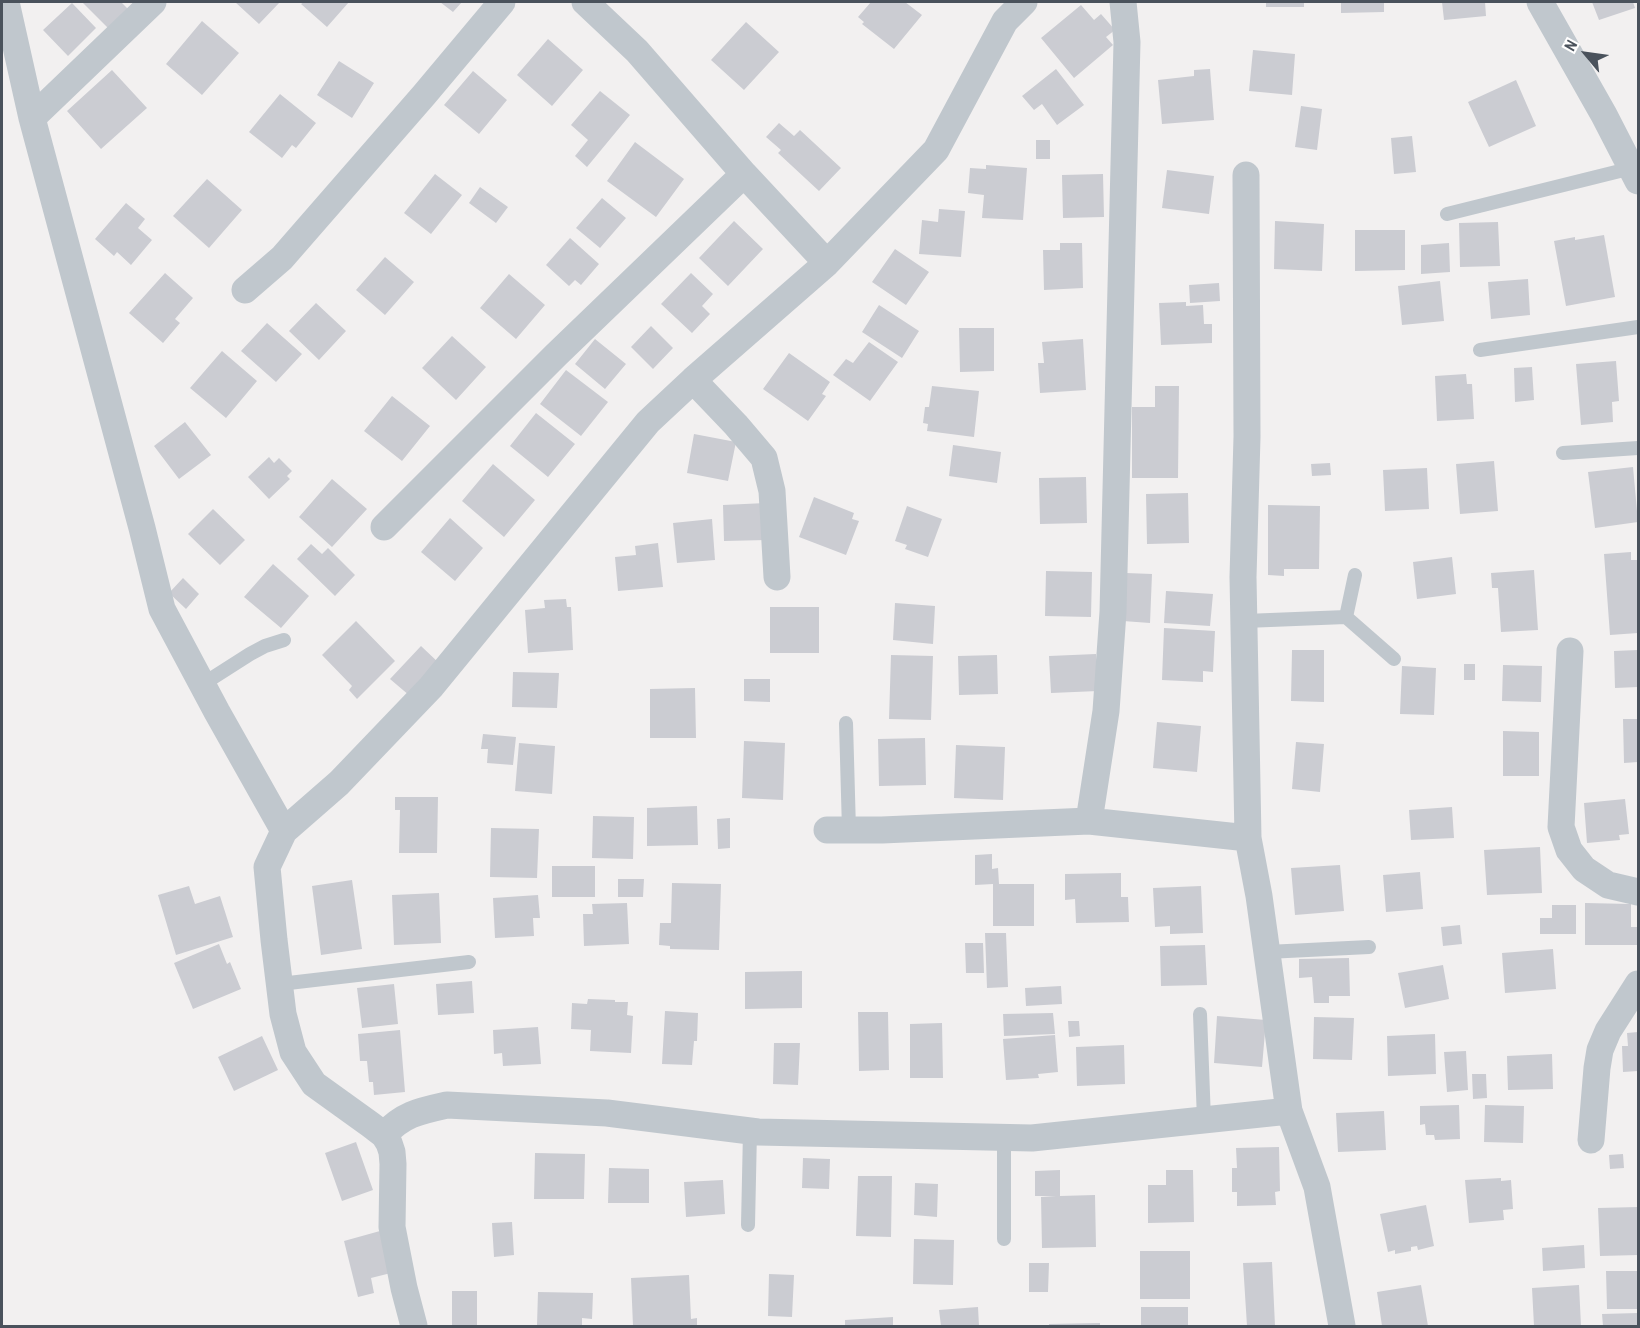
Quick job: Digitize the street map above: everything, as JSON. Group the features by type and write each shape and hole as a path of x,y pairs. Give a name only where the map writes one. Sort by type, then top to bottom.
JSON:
{"street":[{"path":"6,2 32,118 162,609 284,831"},
{"path":"32,118 153,2"},
{"path":"245,290 282,258 502,2"},
{"path":"585,2 638,51 744,174 827,263"},
{"path":"414,1326 392,1227 392,1152 384,1135 314,1084 293,1052 283,1014 267,867 284,831 339,783 431,687 648,422 827,263 936,150 1005,21 1024,2"},
{"path":"1089,821 1106,711 1113,612 1127,42 1123,2"},
{"path":"1540,2 1635,175"},
{"path":"384,527 556,355 744,174"},
{"path":"1246,176 1246,437 1243,577 1248,838 1259,896 1289,1112 1317,1187 1342,1326"},
{"path":"693,380 764,458 772,491 777,577"},
{"path":"1570,651 1561,827 1569,850 1584,869 1608,885 1638,892"},
{"path":"838,830 1089,821 1248,838"},
{"path":"1591,1140 1600,1050 1608,1031 1638,984"},
{"path":"384,1135 407,1115 447,1105 607,1113 750,1131 1032,1138 1289,1112"}],"lane":[{"path":"1447,214 1635,175"},
{"path":"1480,351 1638,327"},
{"path":"1563,453 1638,448"},
{"path":"1346,617 1355,575"},
{"path":"1245,621 1346,617 1394,659"},
{"path":"203,684 250,654 284,640"},
{"path":"838,830 846,723"},
{"path":"1267,952 1369,947"},
{"path":"280,984 469,962"},
{"path":"1200,1014 1204,1120"},
{"path":"748,1226 750,1131"},
{"path":"1004,1137 1004,1239"}],"building":[{"path":"82,2 121,2 129,10 110,30"},
{"path":"235,2 280,2 259,24"},
{"path":"304,2 349,2 327,27 301,4"},
{"path":"440,2 462,2 453,12"},
{"path":"871,2 905,2 922,15 894,49 862,24 864,22 858,17"},
{"path":"1266,2 1304,2 1304,7 1266,7"},
{"path":"1341,2 1384,2 1384,12 1341,13"},
{"path":"1442,2 1485,2 1486,16 1444,20"},
{"path":"1592,2 1633,2 1635,8 1599,20"},
{"path":"72,3 96,28 68,56 43,30"},
{"path":"1081,5 1094,20 1101,14 1115,30 1106,37 1113,45 1074,78 1041,38"},
{"path":"202,21 239,53 202,95 166,64"},
{"path":"746,22 779,52 744,90 711,60"},
{"path":"548,39 583,70 552,106 517,75"},
{"path":"1253,50 1295,54 1292,95 1249,91"},
{"path":"339,61 374,83 352,118 317,95"},
{"path":"1056,69 1084,105 1057,125 1042,104 1034,110 1022,96"},
{"path":"1210,69 1214,120 1162,124 1158,80 1194,76 1194,70"},
{"path":"112,70 147,108 101,149 67,111"},
{"path":"473,71 507,100 479,134 444,105"},
{"path":"1516,80 1536,126 1489,147 1468,102"},
{"path":"600,91 630,115 587,167 575,156 588,140 571,125"},
{"path":"280,94 316,123 296,148 292,145 282,158 249,132"},
{"path":"1301,106 1322,109 1317,150 1295,147"},
{"path":"779,123 794,136 800,130 841,168 819,191 778,153 781,150 766,137"},
{"path":"1412,136 1416,172 1394,174 1391,138"},
{"path":"1036,140 1050,140 1050,159 1036,159"},
{"path":"635,142 684,179 656,217 607,181"},
{"path":"986,165 1027,168 1023,220 982,218 984,195 968,193 970,168 986,169"},
{"path":"1167,170 1214,176 1209,214 1162,208"},
{"path":"435,174 462,195 431,234 404,213"},
{"path":"1103,174 1104,217 1063,218 1062,175"},
{"path":"207,179 242,210 209,248 173,216"},
{"path":"480,187 508,207 496,223 469,203"},
{"path":"602,198 626,218 600,248 576,228"},
{"path":"126,203 145,219 138,228 152,240 131,265 117,252 114,256 95,239"},
{"path":"939,209 965,211 961,257 919,254 922,220 938,222"},
{"path":"734,221 763,249 728,286 699,258"},
{"path":"1275,221 1324,224 1322,271 1274,269"},
{"path":"1498,222 1500,266 1460,267 1459,223"},
{"path":"1355,230 1405,230 1405,270 1355,271"},
{"path":"1604,235 1615,297 1566,306 1554,241"},
{"path":"570,238 599,264 581,285 575,280 569,286 546,265"},
{"path":"1060,243 1082,243 1083,288 1044,290 1043,250 1060,250"},
{"path":"1449,243 1450,272 1421,274 1421,245"},
{"path":"895,249 929,272 906,305 872,282"},
{"path":"385,257 414,282 385,315 356,290"},
{"path":"165,273 193,298 175,319 180,323 163,343 129,313"},
{"path":"691,273 713,294 702,306 710,314 692,333 661,304"},
{"path":"509,274 545,305 516,339 480,308"},
{"path":"1528,279 1530,315 1491,319 1488,282"},
{"path":"1440,281 1444,321 1402,325 1398,286"},
{"path":"1219,283 1220,301 1190,303 1189,285"},
{"path":"1186,302 1186,306 1203,305 1204,324 1212,324 1212,343 1161,345 1159,303"},
{"path":"316,303 346,331 319,360 289,331"},
{"path":"879,305 919,331 902,358 862,332"},
{"path":"267,323 302,354 276,382 241,351"},
{"path":"651,326 673,348 653,369 631,347"},
{"path":"959,328 994,328 994,371 960,372"},
{"path":"452,336 486,367 456,400 422,368"},
{"path":"595,339 626,364 605,389 575,364"},
{"path":"1083,339 1086,390 1040,393 1038,363 1044,363 1042,342"},
{"path":"869,342 898,362 870,401 833,375 846,359 853,363"},
{"path":"222,351 257,381 226,418 190,388"},
{"path":"789,353 830,382 822,394 826,396 808,421 763,389"},
{"path":"1616,361 1619,401 1612,402 1613,422 1581,425 1576,364"},
{"path":"1532,367 1534,400 1515,402 1514,368"},
{"path":"566,370 608,402 581,436 540,404"},
{"path":"1466,374 1467,384 1472,384 1474,419 1437,421 1435,376"},
{"path":"932,386 979,391 974,437 927,431 928,424 923,423 925,407 929,407"},
{"path":"1155,386 1179,386 1178,478 1132,478 1132,407 1155,407"},
{"path":"392,396 430,426 402,461 364,431"},
{"path":"536,413 575,444 548,477 510,446"},
{"path":"185,422 211,455 179,479 154,446"},
{"path":"694,434 736,442 728,481 687,473"},
{"path":"953,445 1001,452 997,483 949,476"},
{"path":"269,457 274,463 279,458 292,471 287,476 290,479 269,499 248,477"},
{"path":"1494,461 1498,511 1460,514 1456,464"},
{"path":"1330,463 1331,475 1312,476 1311,464"},
{"path":"493,464 535,500 504,537 462,501"},
{"path":"1633,467 1638,522 1595,528 1588,472"},
{"path":"1427,468 1429,509 1385,511 1383,470"},
{"path":"1086,477 1087,523 1040,524 1039,478"},
{"path":"332,479 367,509 332,547 299,517"},
{"path":"1188,493 1189,543 1147,544 1146,494"},
{"path":"814,497 854,513 852,519 859,521 846,555 799,537"},
{"path":"766,503 767,540 724,541 723,505"},
{"path":"1268,505 1320,506 1319,569 1284,569 1284,576 1268,575"},
{"path":"907,506 942,519 928,557 905,549 907,545 895,541"},
{"path":"213,509 245,540 220,565 188,534"},
{"path":"450,518 483,548 455,581 421,552"},
{"path":"712,519 715,560 677,563 673,523"},
{"path":"658,543 663,587 618,591 615,557 636,555 635,546"},
{"path":"311,544 322,554 328,548 355,575 335,596 297,559"},
{"path":"1631,552 1631,560 1638,560 1638,633 1610,635 1604,554"},
{"path":"1452,557 1456,594 1417,599 1413,562"},
{"path":"273,564 309,596 281,628 244,597"},
{"path":"1534,570 1538,630 1501,632 1498,588 1492,588 1491,573"},
{"path":"1046,571 1092,572 1091,617 1045,616"},
{"path":"1126,573 1152,574 1150,623 1123,621"},
{"path":"183,578 199,594 186,609 169,593"},
{"path":"1166,591 1213,594 1210,626 1164,623"},
{"path":"566,599 567,607 571,607 573,650 528,653 525,610 545,608 544,600"},
{"path":"895,603 935,606 933,644 893,640"},
{"path":"770,607 819,607 819,653 770,653"},
{"path":"356,621 395,661 357,699 349,690 352,686 322,655"},
{"path":"1164,628 1215,631 1213,672 1203,671 1203,682 1162,680"},
{"path":"421,646 440,664 410,696 390,679"},
{"path":"1292,650 1324,650 1324,702 1291,701"},
{"path":"1638,650 1638,687 1615,688 1614,651"},
{"path":"1096,654 1098,691 1051,693 1049,656"},
{"path":"891,655 933,656 931,720 889,719"},
{"path":"997,655 998,694 959,695 958,656"},
{"path":"1464,664 1475,664 1475,680 1464,680"},
{"path":"1503,665 1542,666 1541,702 1502,701"},
{"path":"1402,666 1436,668 1434,715 1400,714"},
{"path":"513,672 559,673 557,708 512,707"},
{"path":"744,679 770,679 770,702 744,701"},
{"path":"695,688 696,738 650,738 650,689"},
{"path":"1623,719 1638,719 1638,762 1624,763"},
{"path":"1157,722 1201,726 1197,772 1153,768"},
{"path":"1503,731 1539,732 1539,776 1503,776"},
{"path":"483,734 516,737 513,765 487,763 488,749 481,749"},
{"path":"925,738 926,785 879,786 878,739"},
{"path":"744,741 785,743 783,800 742,798"},
{"path":"1296,742 1324,744 1320,792 1292,789"},
{"path":"519,743 555,746 552,794 515,791"},
{"path":"956,745 1005,747 1003,800 954,798"},
{"path":"395,797 438,797 437,853 399,853 400,810 395,810"},
{"path":"1625,799 1629,834 1619,835 1620,840 1587,843 1584,803"},
{"path":"697,806 698,845 647,846 647,808"},
{"path":"1452,807 1454,838 1411,840 1409,810"},
{"path":"593,816 634,817 633,859 592,858"},
{"path":"730,818 730,848 718,849 717,819"},
{"path":"491,828 539,829 537,878 490,877"},
{"path":"1540,847 1542,893 1487,895 1484,850"},
{"path":"992,854 992,869 998,868 999,884 1034,884 1034,926 993,926 993,884 975,885 975,855"},
{"path":"1340,865 1344,911 1295,915 1291,868"},
{"path":"552,866 595,866 595,897 552,897"},
{"path":"1420,872 1423,909 1386,912 1383,875"},
{"path":"1121,873 1121,897 1128,897 1129,922 1076,923 1075,899 1065,900 1065,874"},
{"path":"618,879 644,879 643,897 618,897"},
{"path":"352,880 362,949 321,955 312,886"},
{"path":"672,883 721,884 719,950 670,949 670,946 659,945 660,923 671,923"},
{"path":"189,886 195,904 220,896 233,937 176,955 158,895"},
{"path":"1201,886 1203,933 1170,934 1170,926 1155,927 1153,888"},
{"path":"439,893 441,943 394,945 392,895"},
{"path":"538,895 540,918 533,918 534,936 495,938 493,898"},
{"path":"627,903 629,944 584,946 583,914 593,914 592,904"},
{"path":"1585,903 1631,904 1631,927 1638,927 1638,945 1585,945"},
{"path":"1552,905 1576,905 1576,934 1540,934 1540,918 1552,918"},
{"path":"1460,925 1462,944 1443,946 1441,927"},
{"path":"985,933 1006,933 1008,987 987,988"},
{"path":"965,943 983,943 984,973 966,973"},
{"path":"219,944 227,964 230,962 241,989 193,1009 174,963"},
{"path":"1205,945 1207,985 1161,986 1160,946"},
{"path":"1553,949 1556,989 1505,993 1502,953"},
{"path":"1349,958 1350,996 1329,996 1329,1003 1314,1003 1312,977 1299,978 1299,959"},
{"path":"1443,965 1449,999 1405,1008 1398,973"},
{"path":"802,971 802,1008 745,1009 745,972"},
{"path":"472,981 474,1013 438,1015 436,984"},
{"path":"394,984 398,1024 362,1028 357,988"},
{"path":"1061,986 1062,1004 1026,1006 1025,988"},
{"path":"588,999 628,1002 627,1015 633,1016 631,1053 590,1051 591,1030 571,1029 572,1003 587,1004"},
{"path":"665,1011 698,1013 697,1041 694,1041 692,1065 662,1064"},
{"path":"858,1012 888,1012 889,1070 859,1071"},
{"path":"1053,1013 1055,1034 1004,1036 1003,1014"},
{"path":"1217,1016 1266,1020 1262,1067 1214,1063"},
{"path":"1314,1017 1354,1018 1352,1060 1313,1059"},
{"path":"1068,1021 1079,1021 1080,1036 1069,1037"},
{"path":"942,1023 943,1078 910,1078 910,1024"},
{"path":"538,1027 541,1064 503,1066 502,1053 494,1054 493,1030"},
{"path":"400,1030 405,1092 374,1095 373,1082 369,1082 367,1061 360,1061 358,1034"},
{"path":"1638,1032 1638,1071 1623,1072 1622,1046 1628,1046 1627,1033"},
{"path":"1435,1034 1436,1074 1388,1076 1387,1036"},
{"path":"1055,1035 1058,1072 1038,1074 1039,1078 1006,1080 1003,1039"},
{"path":"262,1036 278,1070 234,1091 218,1057"},
{"path":"774,1043 800,1043 798,1085 773,1084"},
{"path":"1124,1045 1125,1084 1077,1086 1076,1047"},
{"path":"1466,1051 1468,1090 1447,1092 1444,1052"},
{"path":"1552,1054 1553,1089 1508,1090 1507,1056"},
{"path":"1472,1074 1486,1074 1487,1098 1473,1099"},
{"path":"1459,1105 1460,1139 1435,1140 1434,1135 1426,1135 1425,1124 1420,1125 1420,1106"},
{"path":"1485,1105 1524,1106 1523,1143 1484,1142"},
{"path":"1384,1111 1386,1150 1338,1152 1336,1113"},
{"path":"356,1142 373,1190 342,1201 325,1153"},
{"path":"1279,1147 1280,1191 1275,1192 1276,1205 1237,1206 1237,1192 1232,1192 1232,1168 1237,1168 1236,1148"},
{"path":"535,1153 585,1154 584,1199 534,1199"},
{"path":"1623,1154 1624,1168 1610,1169 1609,1155"},
{"path":"803,1158 830,1159 829,1189 802,1188"},
{"path":"609,1168 649,1169 649,1203 608,1203"},
{"path":"1060,1170 1060,1196 1095,1195 1096,1247 1042,1248 1041,1197 1056,1196 1035,1196 1035,1171"},
{"path":"1166,1170 1193,1170 1194,1222 1148,1223 1148,1185 1166,1185"},
{"path":"858,1176 892,1176 891,1237 856,1236"},
{"path":"1501,1178 1501,1181 1511,1180 1513,1209 1503,1210 1504,1220 1469,1223 1465,1180"},
{"path":"723,1180 725,1214 686,1217 684,1182"},
{"path":"915,1183 938,1184 937,1217 914,1215"},
{"path":"1426,1205 1434,1246 1418,1250 1417,1246 1411,1247 1411,1251 1395,1254 1395,1250 1388,1252 1380,1214"},
{"path":"1638,1207 1638,1255 1600,1256 1598,1208"},
{"path":"512,1222 514,1255 494,1257 492,1223"},
{"path":"380,1231 391,1273 371,1278 374,1293 358,1297 344,1241"},
{"path":"914,1239 954,1240 953,1285 913,1284"},
{"path":"1584,1245 1585,1268 1543,1271 1542,1248"},
{"path":"1140,1251 1190,1251 1190,1299 1140,1299"},
{"path":"1272,1262 1275,1326 1247,1326 1243,1263"},
{"path":"1029,1263 1049,1263 1048,1292 1029,1292"},
{"path":"1606,1271 1638,1271 1638,1309 1607,1309"},
{"path":"769,1274 794,1275 792,1317 768,1316"},
{"path":"689,1275 691,1319 697,1318 697,1326 633,1326 631,1278"},
{"path":"1421,1285 1428,1326 1382,1326 1377,1292"},
{"path":"1579,1285 1581,1326 1534,1326 1532,1288"},
{"path":"452,1291 477,1291 477,1326 452,1326"},
{"path":"538,1292 593,1293 592,1319 582,1318 582,1325 537,1325"},
{"path":"978,1307 979,1326 941,1326 939,1310"},
{"path":"1141,1307 1188,1307 1188,1326 1141,1326"},
{"path":"1638,1313 1638,1326 1603,1326 1602,1314"},
{"path":"893,1317 893,1326 845,1326 845,1320"},
{"path":"1100,1323 1100,1326 1049,1326 1049,1324"}]}
